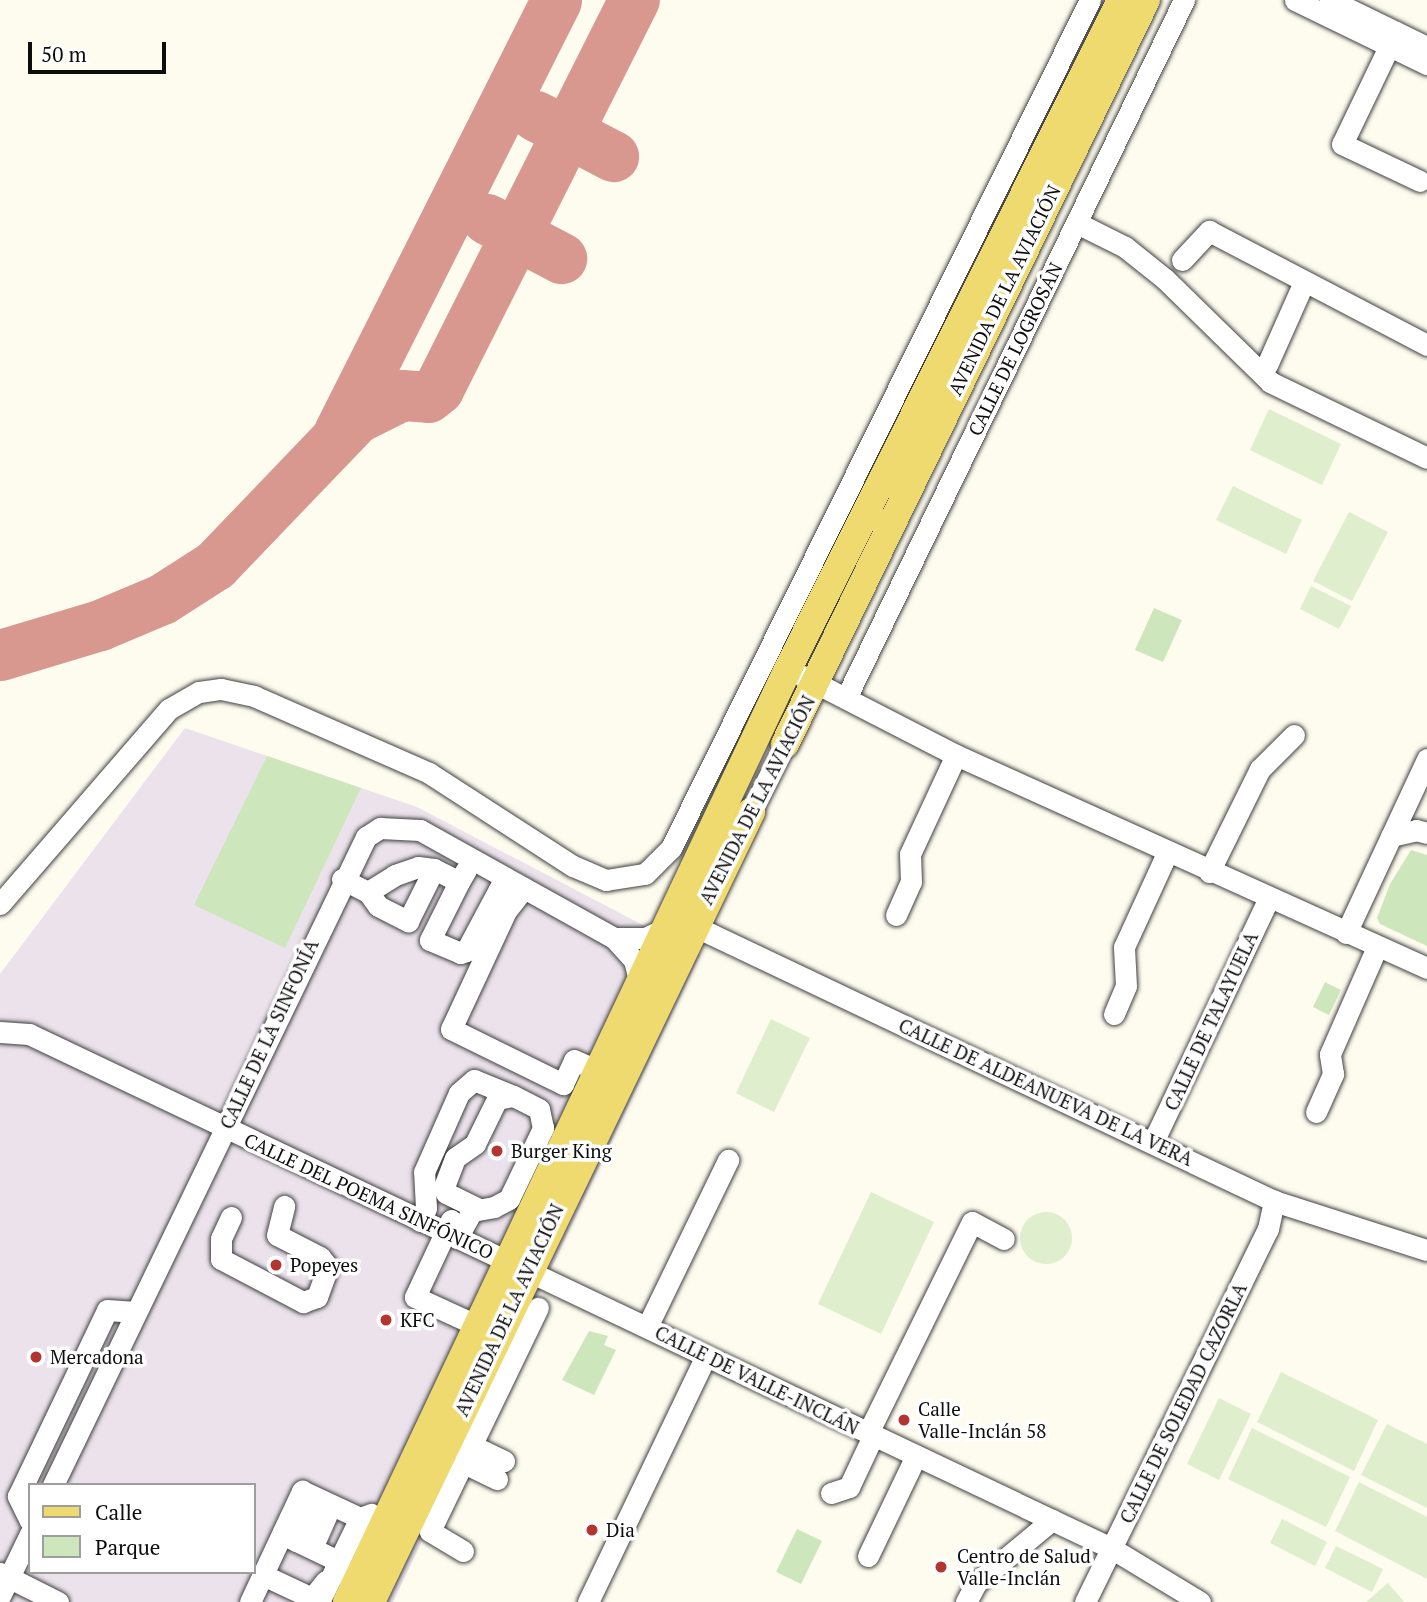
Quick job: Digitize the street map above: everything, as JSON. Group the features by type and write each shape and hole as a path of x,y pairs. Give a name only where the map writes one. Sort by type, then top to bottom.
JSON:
{"main road":[{"name":"AVENIDA DE LA AVIACIÓN","path":"357,1599 395,1504 478,1326 517,1267 682,927 788,669 1121,0"},
{"name":"AVENIDA DE LA AVIACIÓN","path":"785,744 1146,0"},
{"name":"AVENIDA DE LA AVIACIÓN","path":"357,1599 461,1447 517,1267 601,1072 641,988 682,927 751,812"}],"street":[{"path":"0,904 169,709 199,692 221,690 254,696 429,773 573,866 606,880 645,874 671,848 1090,0"},
{"name":"CALLE DE LOGROSÁN","path":"846,698 1184,0"},
{"path":"1295,0 1354,13"},
{"path":"1330,0 1354,13 1427,64"},
{"path":"1392,39 1427,47"},
{"path":"1392,39 1342,145 1420,181"},
{"path":"1077,223 1125,247 1155,271 1270,382 1427,458"},
{"path":"1182,260 1209,231 1427,345"},
{"path":"1267,365 1304,282"},
{"path":"788,669 956,755 1268,900 1427,968"},
{"path":"1209,872 1260,769 1294,735"},
{"name":"AVENIDA DE LA AVIACIÓN","path":"751,812 785,744"},
{"path":"896,915 911,882 910,855 956,755"},
{"path":"1346,933 1427,759"},
{"name":"CALLE DE LA SINFONÍA","path":"54,1483 342,879 355,853 380,828 420,830 614,938 634,960 641,988"},
{"path":"1391,836 1406,831 1427,833"},
{"path":"1114,1014 1126,990 1124,947 1167,853"},
{"path":"472,859 430,940 455,953 475,935 514,883"},
{"path":"368,892 395,874 418,867 430,877 459,882"},
{"path":"342,879 368,892 378,906 408,921 430,877"},
{"path":"514,883 506,911 451,1029 563,1084 574,1060 601,1072"},
{"name":"CALLE DE TALAYUELA","path":"1153,1142 1268,900"},
{"path":"441,919 475,935"},
{"path":"614,938 645,938 682,927"},
{"name":"CALLE DE ALDEANUEVA DE LA VERA","path":"682,927 1153,1142 1273,1201 1427,1250"},
{"path":"1316,1112 1333,1074 1331,1054 1377,947"},
{"name":"CALLE DEL POEMA SINFÓNICO","path":"0,1032 29,1034 517,1267"},
{"path":"420,1221 426,1208 424,1172 467,1083 484,1082 539,1109 543,1128 509,1199 468,1214 451,1235 415,1297 478,1326"},
{"path":"451,1235 455,1158 475,1144 497,1099 513,1096"},
{"name":"CALLE DE VALLE-INCLÁN","path":"646,1327 728,1160"},
{"path":"423,1183 479,1209"},
{"name":"CALLE DE SOLEDAD CAZORLA","path":"1086,1602 1268,1229 1273,1201"},
{"path":"231,1217 221,1238 221,1259 303,1302 317,1297 328,1267 320,1257 277,1235 284,1206"},
{"name":"CALLE DE VALLE-INCLÁN","path":"871,1434 972,1222 1004,1239"},
{"name":"CALLE DE VALLE-INCLÁN","path":"517,1267 1111,1548 1200,1602"},
{"path":"463,1551 430,1533 461,1447 538,1308"},
{"path":"28,1517 18,1496 61,1393 107,1310 136,1312"},
{"path":"588,1602 706,1356"},
{"path":"831,1493 849,1487 871,1434"},
{"path":"461,1447 501,1470"},
{"path":"868,1556 916,1456"},
{"path":"330,1505 395,1504"},
{"path":"256,1593 307,1601 310,1548 330,1505"},
{"path":"256,1593 310,1548 330,1505"},
{"path":"310,1548 330,1505"},
{"path":"966,1602 976,1583 1052,1520"},
{"path":"28,1538 3,1582 58,1602"},
{"path":"310,1548 357,1599"}],"shaded area":[{"path":"185,728 417,807 700,955 393,1602 0,1602 0,974"}],"green space":[{"path":"1269,409 1341,444 1322,485 1250,450"},
{"path":"1233,486 1302,520 1286,554 1216,520"},
{"path":"1349,512 1388,532 1352,601 1313,581"},
{"path":"1311,586 1351,606 1339,629 1300,609"},
{"path":"1154,608 1182,620 1163,662 1135,650"},
{"path":"267,756 361,788 285,948 194,905"},
{"path":"1411,850 1427,855 1427,946 1380,924 1377,918 1390,884"},
{"path":"1325,982 1341,990 1329,1015 1313,1007"},
{"path":"771,1019 810,1038 774,1112 736,1093"},
{"path":"871,1192 934,1222 881,1334 818,1304"},
{"path":"1046,1212 1065,1219 1072,1238 1065,1257 1046,1264 1027,1257 1020,1238 1027,1219"},
{"path":"589,1331 608,1336 604,1345 616,1350 594,1395 562,1380"},
{"path":"1281,1372 1378,1420 1354,1471 1257,1422"},
{"path":"1219,1398 1251,1414 1219,1480 1187,1464"},
{"path":"1387,1424 1427,1444 1427,1508 1361,1475"},
{"path":"1252,1428 1350,1477 1326,1527 1228,1479"},
{"path":"1359,1482 1427,1517 1427,1579 1335,1531"},
{"path":"1282,1519 1327,1542 1315,1566 1270,1543"},
{"path":"797,1529 822,1541 801,1584 776,1572"},
{"path":"1336,1546 1383,1569 1372,1592 1325,1568"},
{"path":"1388,1583 1404,1602 1366,1602"}],"taxiway":[{"path":"339,432 556,0"},
{"path":"0,655 100,625 162,599 215,565 356,418 402,395 428,397 438,389 634,0"},
{"path":"536,116 613,156"},
{"path":"487,219 561,258"}],"place":[{"name":"Burger King","path":"497,1151"},
{"name":"Popeyes","path":"276,1265"},
{"name":"KFC","path":"386,1320"},
{"name":"Mercadona","path":"36,1357"},
{"name":"Calle Valle-Inclán 58","path":"904,1420"},
{"name":"Dia","path":"592,1530"},
{"name":"Centro de Salud Valle-Inclán","path":"941,1567"}]}
